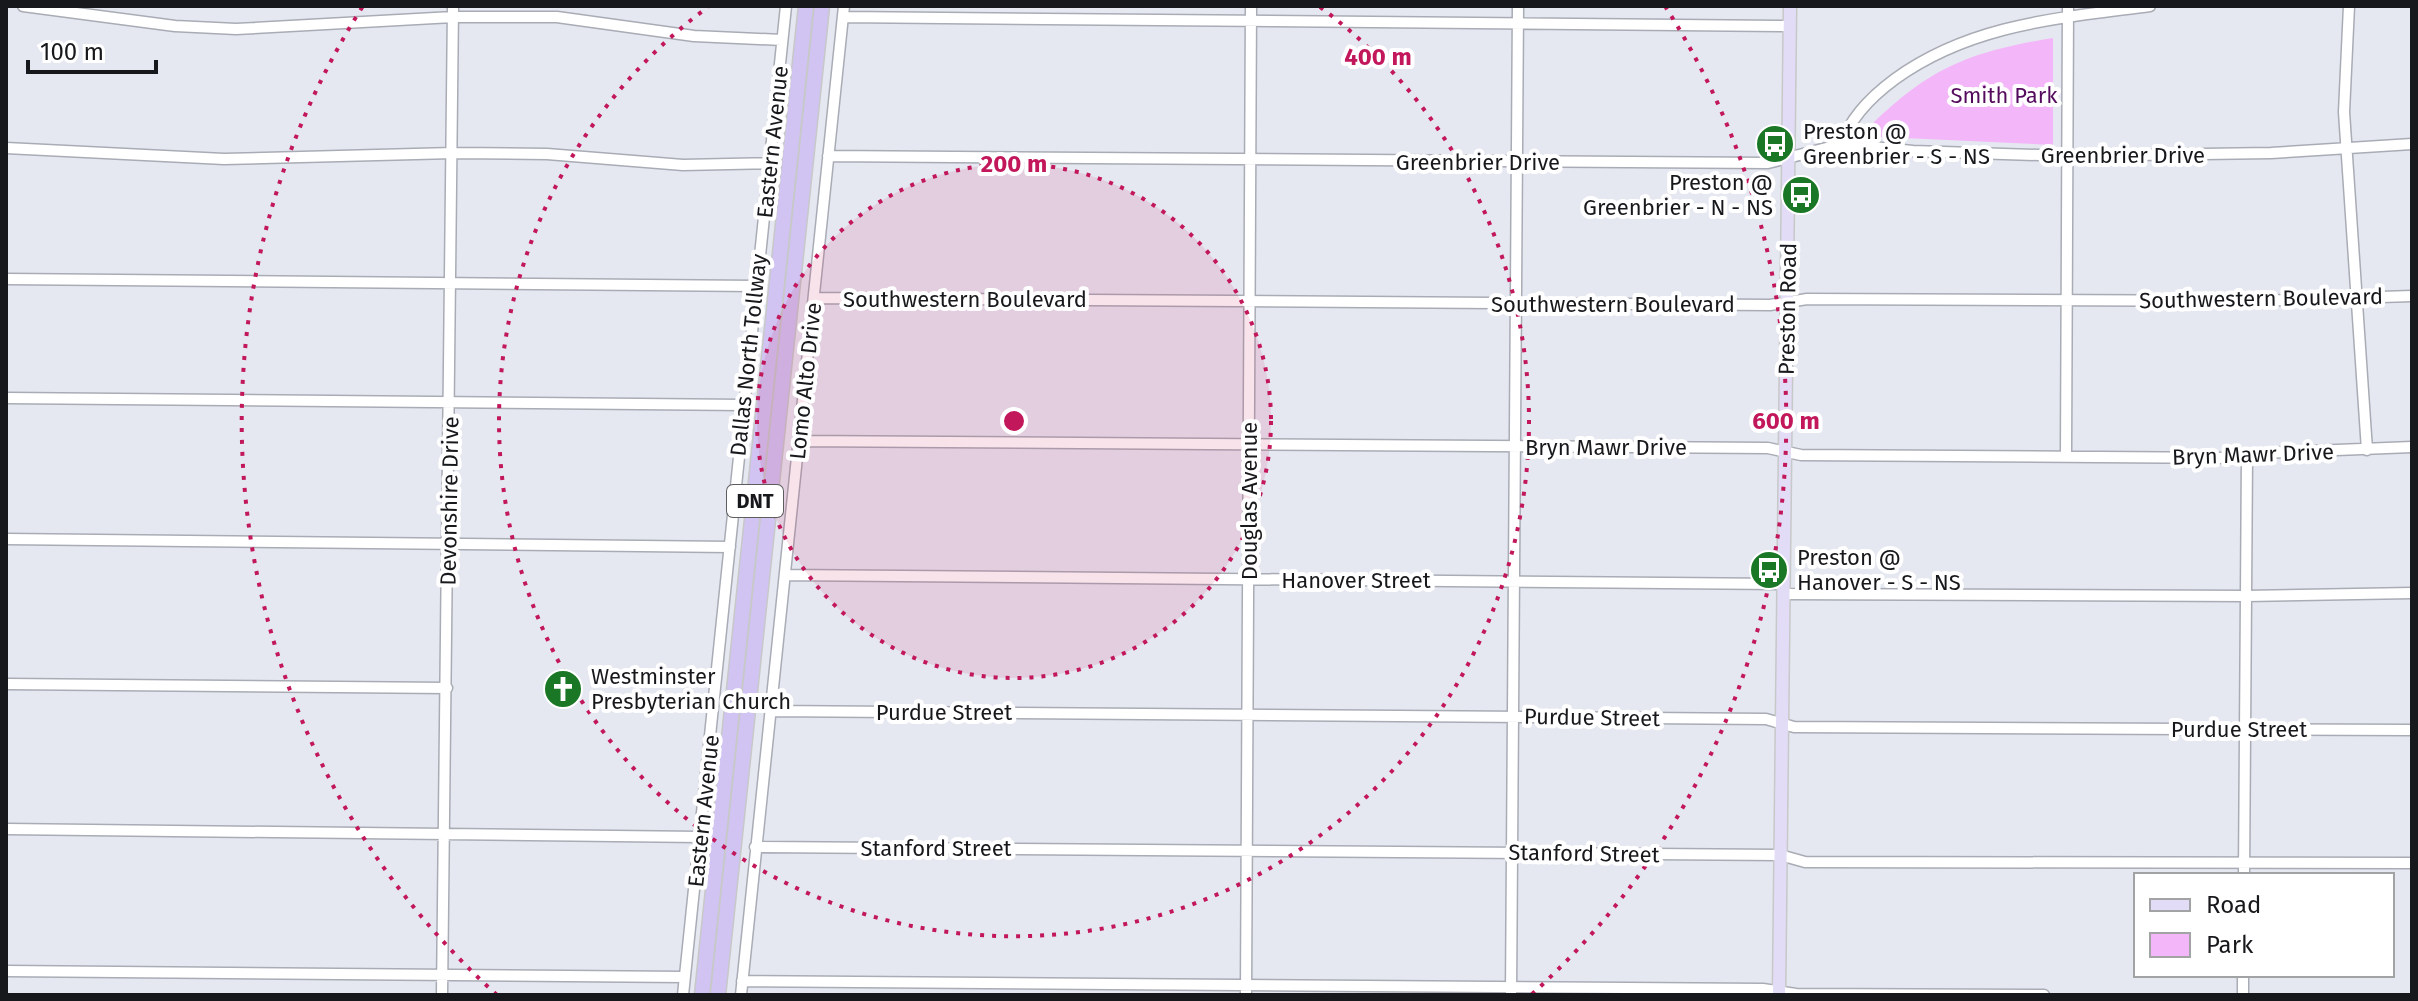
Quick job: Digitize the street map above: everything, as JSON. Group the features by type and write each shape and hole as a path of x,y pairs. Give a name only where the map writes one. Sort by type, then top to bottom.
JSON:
{"highway":[{"name":"Dallas North Tollway","path":"702,995 806,6"},
{"name":"Dallas North Tollway","path":"718,995 822,6"}],"main road":[{"name":"Preston Road","path":"1779,993 1790,6"}],"street":[{"path":"23,6 124,22 236,29 453,12 557,17 694,36 782,40"},
{"name":"Eastern Avenue","path":"683,995 786,6"},
{"name":"Douglas Avenue","path":"1246,990 1251,6"},
{"path":"1511,991 1518,6"},
{"path":"1842,144 1852,121 1866,104 1886,86 1932,55 1994,31 2068,11 2150,6"},
{"path":"2349,6 2343,74 2367,450"},
{"path":"2066,456 2068,11"},
{"name":"Devonshire Drive","path":"442,995 453,12"},
{"path":"843,12 1790,26"},
{"name":"Lomo Alto Drive","path":"741,995 843,12"},
{"name":"Greenbrier Drive","path":"828,156 1768,163 1842,144 1913,151 2067,156 2412,144"},
{"path":"6,148 224,159 453,153 547,154 683,165 771,163"},
{"path":"6,279 756,286"},
{"name":"Southwestern Boulevard","path":"814,298 1516,303 1788,302 1807,299 2357,299 2412,296"},
{"path":"6,398 744,405"},
{"name":"Bryn Mawr Drive","path":"799,441 1768,448 1801,455 2233,458 2412,447"},
{"path":"2244,873 2247,455"},
{"path":"6,539 730,547"},
{"name":"Hanover Street","path":"785,575 1514,581 1783,589 2246,596 2412,593"},
{"path":"6,684 447,688"},
{"name":"Purdue Street","path":"771,711 1766,719 1794,727 2412,730"},
{"path":"6,829 700,837"},
{"name":"Stanford Street","path":"755,847 1780,855 1805,862 2412,863"},
{"path":"6,971 685,977"},
{"path":"742,981 1246,990 2044,995"}],"green space":[{"name":"Smith Park","path":"2053,38 2053,145 1860,136 1905,95 1947,68 1994,50"}],"place":[{"name":"Preston @ Greenbrier - S - NS","path":"1775,144"},
{"name":"Preston @ Greenbrier - N - NS","path":"1801,195"},
{"name":"Preston @ Hanover - S - NS","path":"1769,570"},
{"name":"Westminster Presbyterian Church","path":"563,689"}]}
